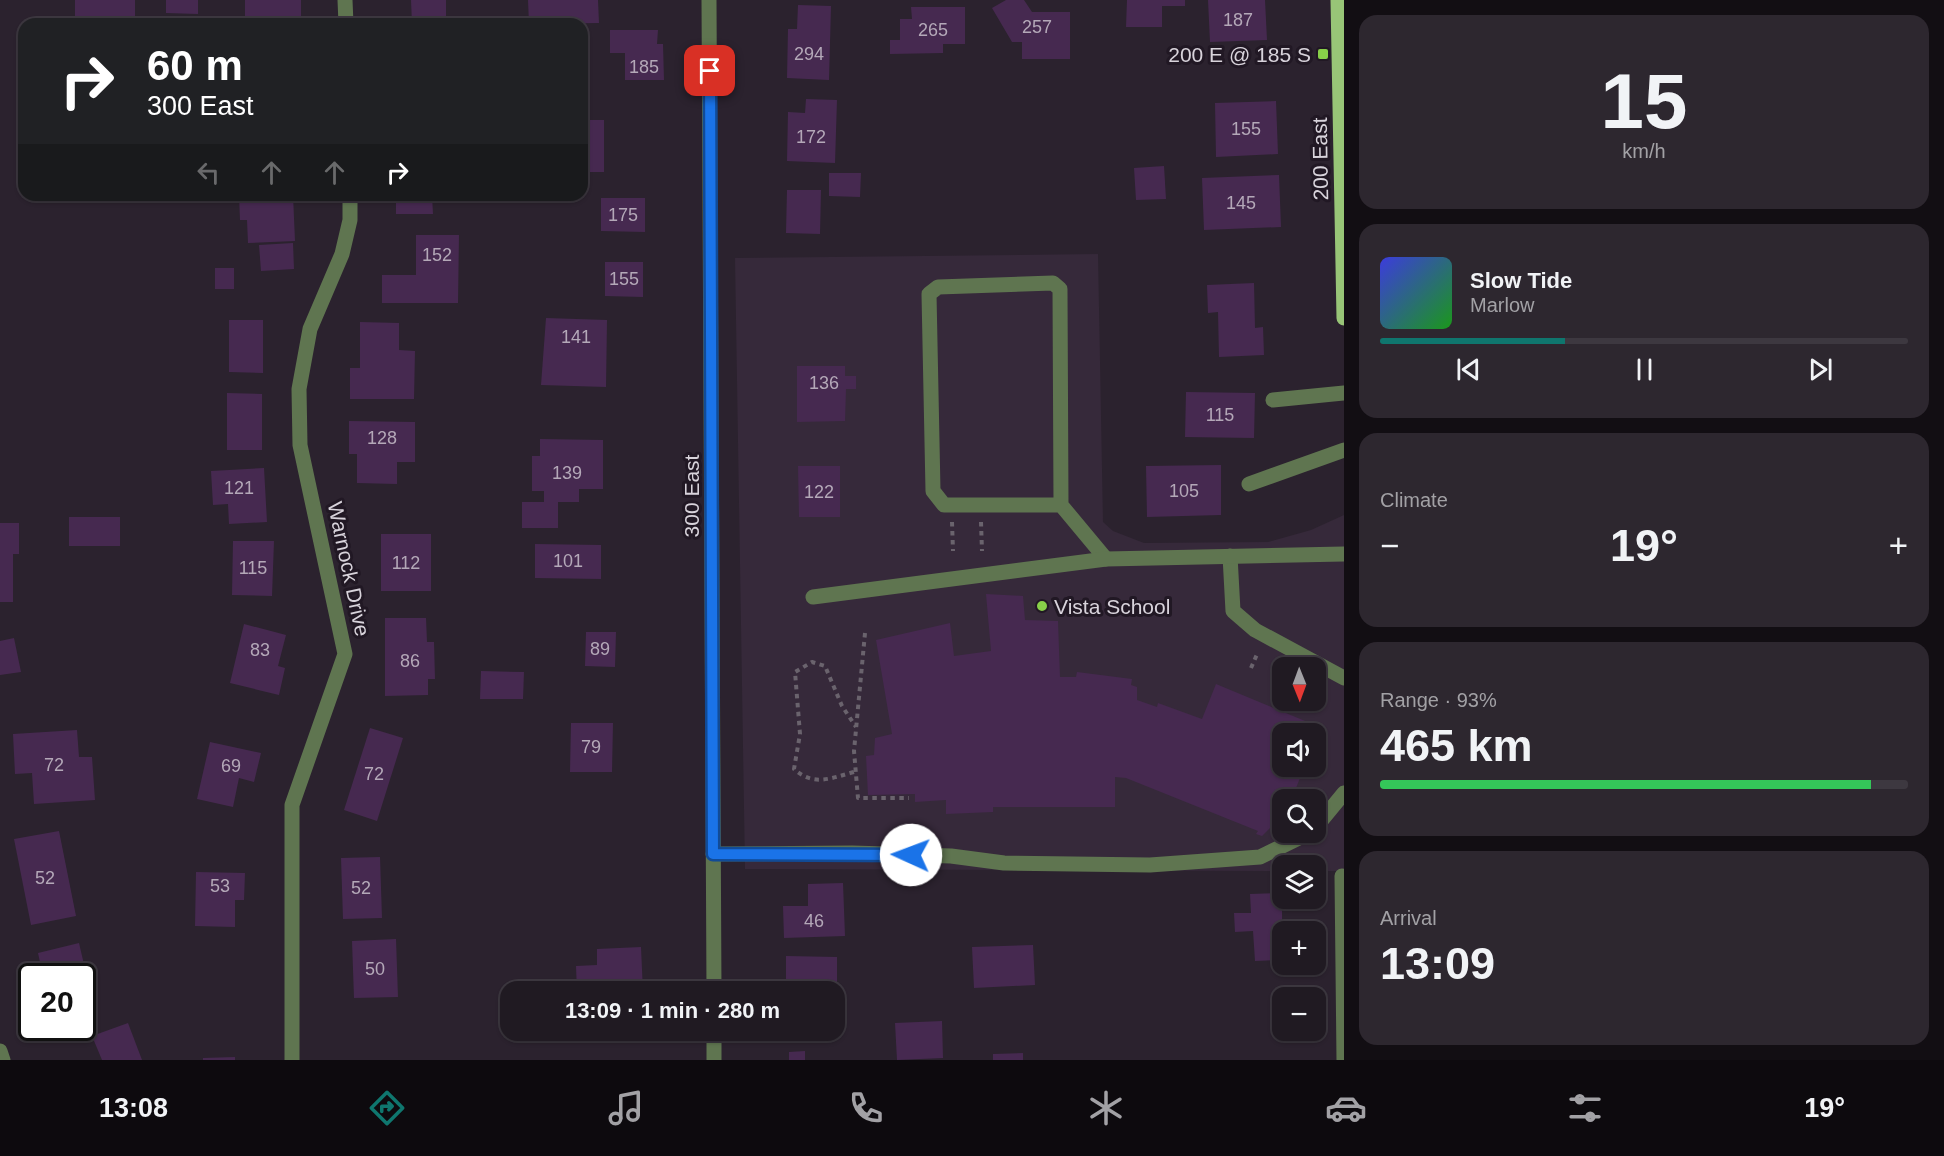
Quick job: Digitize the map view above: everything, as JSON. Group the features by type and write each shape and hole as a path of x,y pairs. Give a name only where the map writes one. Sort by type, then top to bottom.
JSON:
{"main road":[{"name":"200 East","path":"1338,0 1341,17 1344,318"}],"street":[{"path":"345,0 346,18"},
{"name":"300 East","path":"709,0 714,981"},
{"name":"Warnock Drive","path":"292,1060 292,805 345,654 300,445 299,389 310,329 342,254 350,220 350,201"},
{"path":"1061,505 944,505 933,491 928,294 938,287 1053,283 1060,289 1061,505 1106,559"},
{"path":"1273,400 1344,393"},
{"path":"1249,484 1344,450"},
{"path":"813,597 1106,559 1344,554"},
{"path":"1230,556 1233,611 1255,630 1344,678"},
{"path":"1326,814 1344,792"},
{"path":"713,854 852,853 951,856 1004,863 1150,865 1260,857 1289,843"},
{"path":"1342,876 1344,1060"},
{"path":"714,1041 714,1060"},
{"path":"0,1051 3,1060"}],"path":[{"path":"952,505 953,551"},
{"path":"981,505 982,551"},
{"path":"865,633 854,772 858,798 909,798"},
{"path":"854,772 821,780 805,778 794,769 800,734 795,672 812,662 825,666 842,705 856,727"}],"shaded area":[{"name":"Vista School","path":"1098,254 1103,522 1113,531 1144,543 1268,542 1311,530 1344,515 1344,871 1326,871 1326,855 1272,855 1272,871 745,869 735,258"}],"building":[{"path":"75,0 135,0 135,18 75,18"},
{"path":"166,0 198,0 198,14 166,13"},
{"path":"245,0 301,0 301,18 245,18"},
{"path":"411,0 446,0 446,18 412,18"},
{"path":"528,0 598,0 599,23 588,23 588,18 529,18"},
{"path":"1006,0 1024,0 1032,12 1070,12 1070,59 1022,59 1022,42 1012,42 992,8"},
{"path":"1127,0 1185,0 1185,6 1162,6 1162,27 1126,27"},
{"path":"1208,0 1265,0 1267,40 1210,42"},
{"path":"798,5 831,6 829,80 787,78 788,29 797,29"},
{"path":"911,7 965,7 965,44 943,44 943,53 890,54 890,40 900,40 900,19 912,19"},
{"path":"610,30 658,30 657,44 663,44 664,80 625,80 625,53 610,53"},
{"path":"806,99 837,100 835,163 787,161 788,112 805,113"},
{"path":"1276,101 1278,154 1216,157 1215,103"},
{"path":"588,120 604,120 604,172 588,172"},
{"path":"1164,166 1166,199 1136,200 1134,168"},
{"path":"829,173 861,173 860,197 829,196"},
{"path":"1279,175 1281,227 1204,230 1202,178"},
{"path":"787,190 821,190 820,234 786,233"},
{"path":"601,198 645,198 645,232 601,231"},
{"path":"239,201 293,201 295,241 248,243 247,220 240,220"},
{"path":"396,201 432,201 433,214 396,214"},
{"path":"416,235 459,235 458,303 382,303 382,275 416,275"},
{"path":"293,243 294,269 261,271 259,245"},
{"path":"605,262 643,262 643,297 605,296"},
{"path":"215,268 234,268 234,289 215,289"},
{"path":"1254,283 1255,328 1263,327 1264,355 1219,357 1218,312 1208,313 1207,285"},
{"path":"546,318 607,320 606,387 541,385"},
{"path":"229,320 263,320 263,373 229,372"},
{"path":"360,322 399,323 399,350 415,351 414,399 350,399 350,368 360,368"},
{"path":"797,366 845,366 845,376 856,376 856,389 846,389 845,421 797,422"},
{"path":"1186,392 1255,393 1254,438 1185,437"},
{"path":"227,393 262,394 262,450 227,450"},
{"path":"349,421 415,422 415,462 397,462 397,484 357,483 357,454 349,454"},
{"path":"540,439 603,440 603,489 579,489 579,502 558,502 558,528 522,528 522,502 544,502 544,491 532,491 532,456 540,456"},
{"path":"1221,465 1221,515 1147,517 1146,466"},
{"path":"798,466 840,466 840,517 799,517"},
{"path":"264,468 267,522 229,524 228,504 213,505 211,471"},
{"path":"69,517 120,517 120,546 69,546"},
{"path":"0,523 19,523 19,554 13,554 13,602 0,602"},
{"path":"381,534 431,534 431,591 381,591"},
{"path":"233,541 274,541 272,596 232,595"},
{"path":"535,544 601,545 601,579 535,578"},
{"name":"Vista School","path":"986,594 1023,596 1025,620 1058,621 1060,677 1076,677 1077,672 1132,679 1131,685 1137,687 1137,700 1157,707 1158,703 1202,719 1216,684 1272,707 1272,711 1281,711 1310,723 1272,723 1272,777 1300,777 1296,789 1272,789 1272,826 1262,836 1256,834 1258,831 1126,778 1115,777 1115,807 993,807 993,812 946,814 946,800 915,802 915,794 868,795 866,756 874,755 875,738 892,734 876,640 950,623 954,656 991,651"},
{"path":"385,618 426,618 427,642 434,642 435,679 428,679 428,695 385,696"},
{"path":"244,624 286,635 278,666 285,668 279,695 230,683"},
{"path":"586,632 616,632 615,667 585,666"},
{"path":"14,638 21,672 0,675 0,641"},
{"path":"481,671 524,672 523,699 480,699"},
{"path":"571,723 613,723 612,772 570,772"},
{"path":"370,728 403,738 377,821 344,810"},
{"path":"77,730 79,757 92,757 95,800 34,804 32,773 15,774 13,734"},
{"path":"210,742 261,753 254,782 239,778 233,807 197,799"},
{"path":"59,831 76,916 31,925 14,839"},
{"path":"380,857 382,918 343,919 341,858"},
{"path":"196,872 245,873 244,900 235,900 235,927 195,926"},
{"path":"843,883 845,936 784,938 783,906 808,906 808,884"},
{"path":"1272,893 1272,909 1282,909 1282,921 1272,921 1272,960 1255,961 1253,931 1235,932 1234,913 1251,913 1250,894"},
{"path":"396,939 398,997 354,998 352,941"},
{"path":"79,943 84,963 40,963 38,953"},
{"path":"1033,945 1035,985 974,988 972,947"},
{"path":"641,947 643,981 577,981 576,966 597,965 597,949"},
{"path":"786,956 837,957 837,981 786,981"},
{"path":"942,1021 943,1058 897,1060 895,1023"},
{"path":"128,1023 142,1060 102,1060 94,1041 96,1041 96,1035"},
{"path":"805,1051 805,1060 789,1060 789,1052"},
{"path":"1023,1053 1023,1060 993,1060 993,1054"},
{"path":"235,1057 235,1060 203,1060 203,1058"}],"place":[{"name":"200 E @ 185 S","path":"1323,54"},
{"name":"Vista School","path":"1042,606"}],"route":[{"path":"710,71 713,854 911,855"}]}
